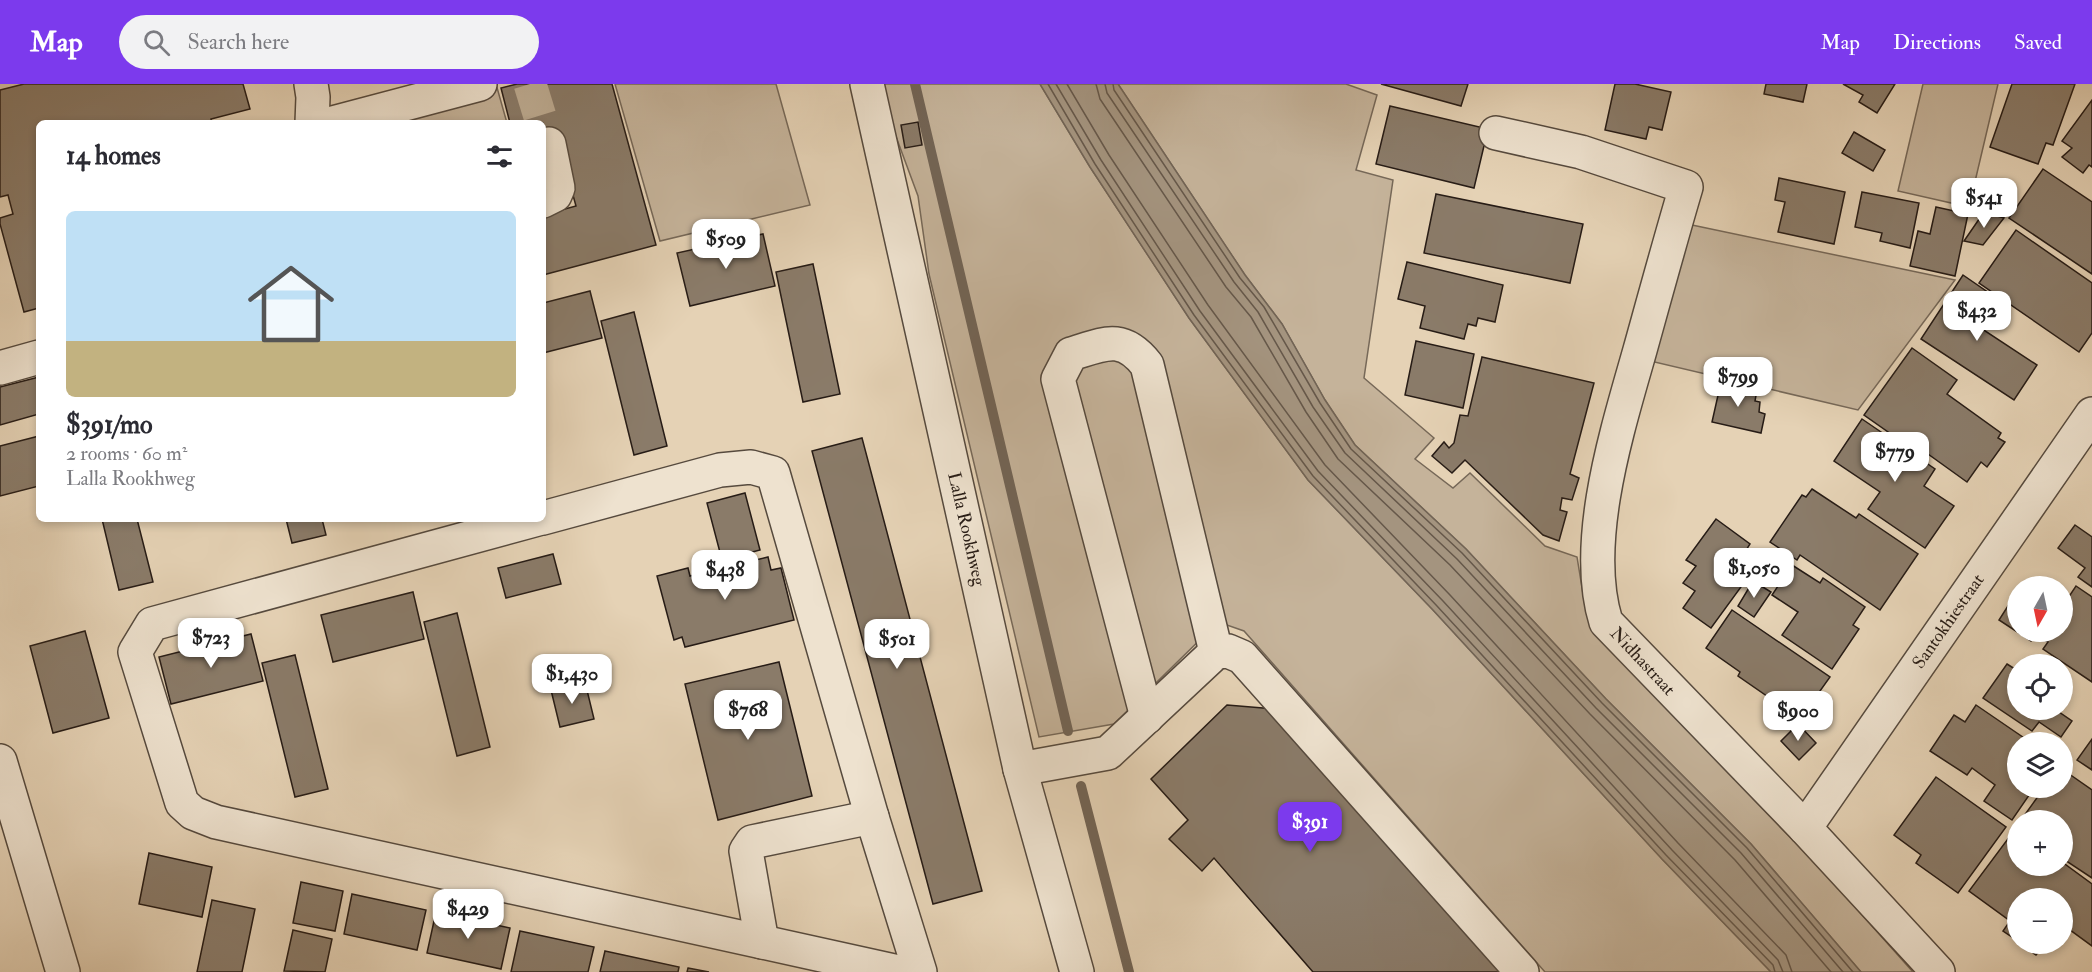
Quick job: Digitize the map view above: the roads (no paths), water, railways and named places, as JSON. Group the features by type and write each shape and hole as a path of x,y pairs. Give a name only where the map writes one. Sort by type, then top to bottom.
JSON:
{"street":[{"path":"311,84 312,120"},
{"path":"344,120 480,84"},
{"name":"Lalla Rookhweg","path":"867,84 1020,769 1077,972"},
{"name":"Nidhastraat","path":"1496,133 1581,152 1686,187 1610,456 1598,556 1598,597 1606,622 1804,828 1938,972"},
{"path":"546,200 555,195 558,188 549,144"},
{"path":"1147,717 1058,379 1071,354 1108,342 1134,348 1147,365 1216,652"},
{"path":"0,368 36,358"},
{"name":"Santokhiestraat","path":"1804,828 2092,414"},
{"path":"546,517 720,470 751,467 773,472 872,817 920,972"},
{"path":"527,522 152,624 135,652 182,803 193,813 216,822 899,972"},
{"path":"1020,769 1108,753 1216,652 1228,651 1242,657 1522,972"},
{"path":"0,761 63,972"},
{"path":"762,942 746,852 752,842 872,817"}],"water":[{"path":"1040,84 1118,84 1245,275 1282,324 1325,400 1355,445 1466,549 1606,699 1751,844 1861,972 1771,972 1662,859 1433,610 1308,480 1189,318 1090,167"}],"waterway":[{"path":"915,84 1068,731"},
{"path":"1081,786 1129,972"}],"tunnel":[{"path":"530,84 541,120"}]}
